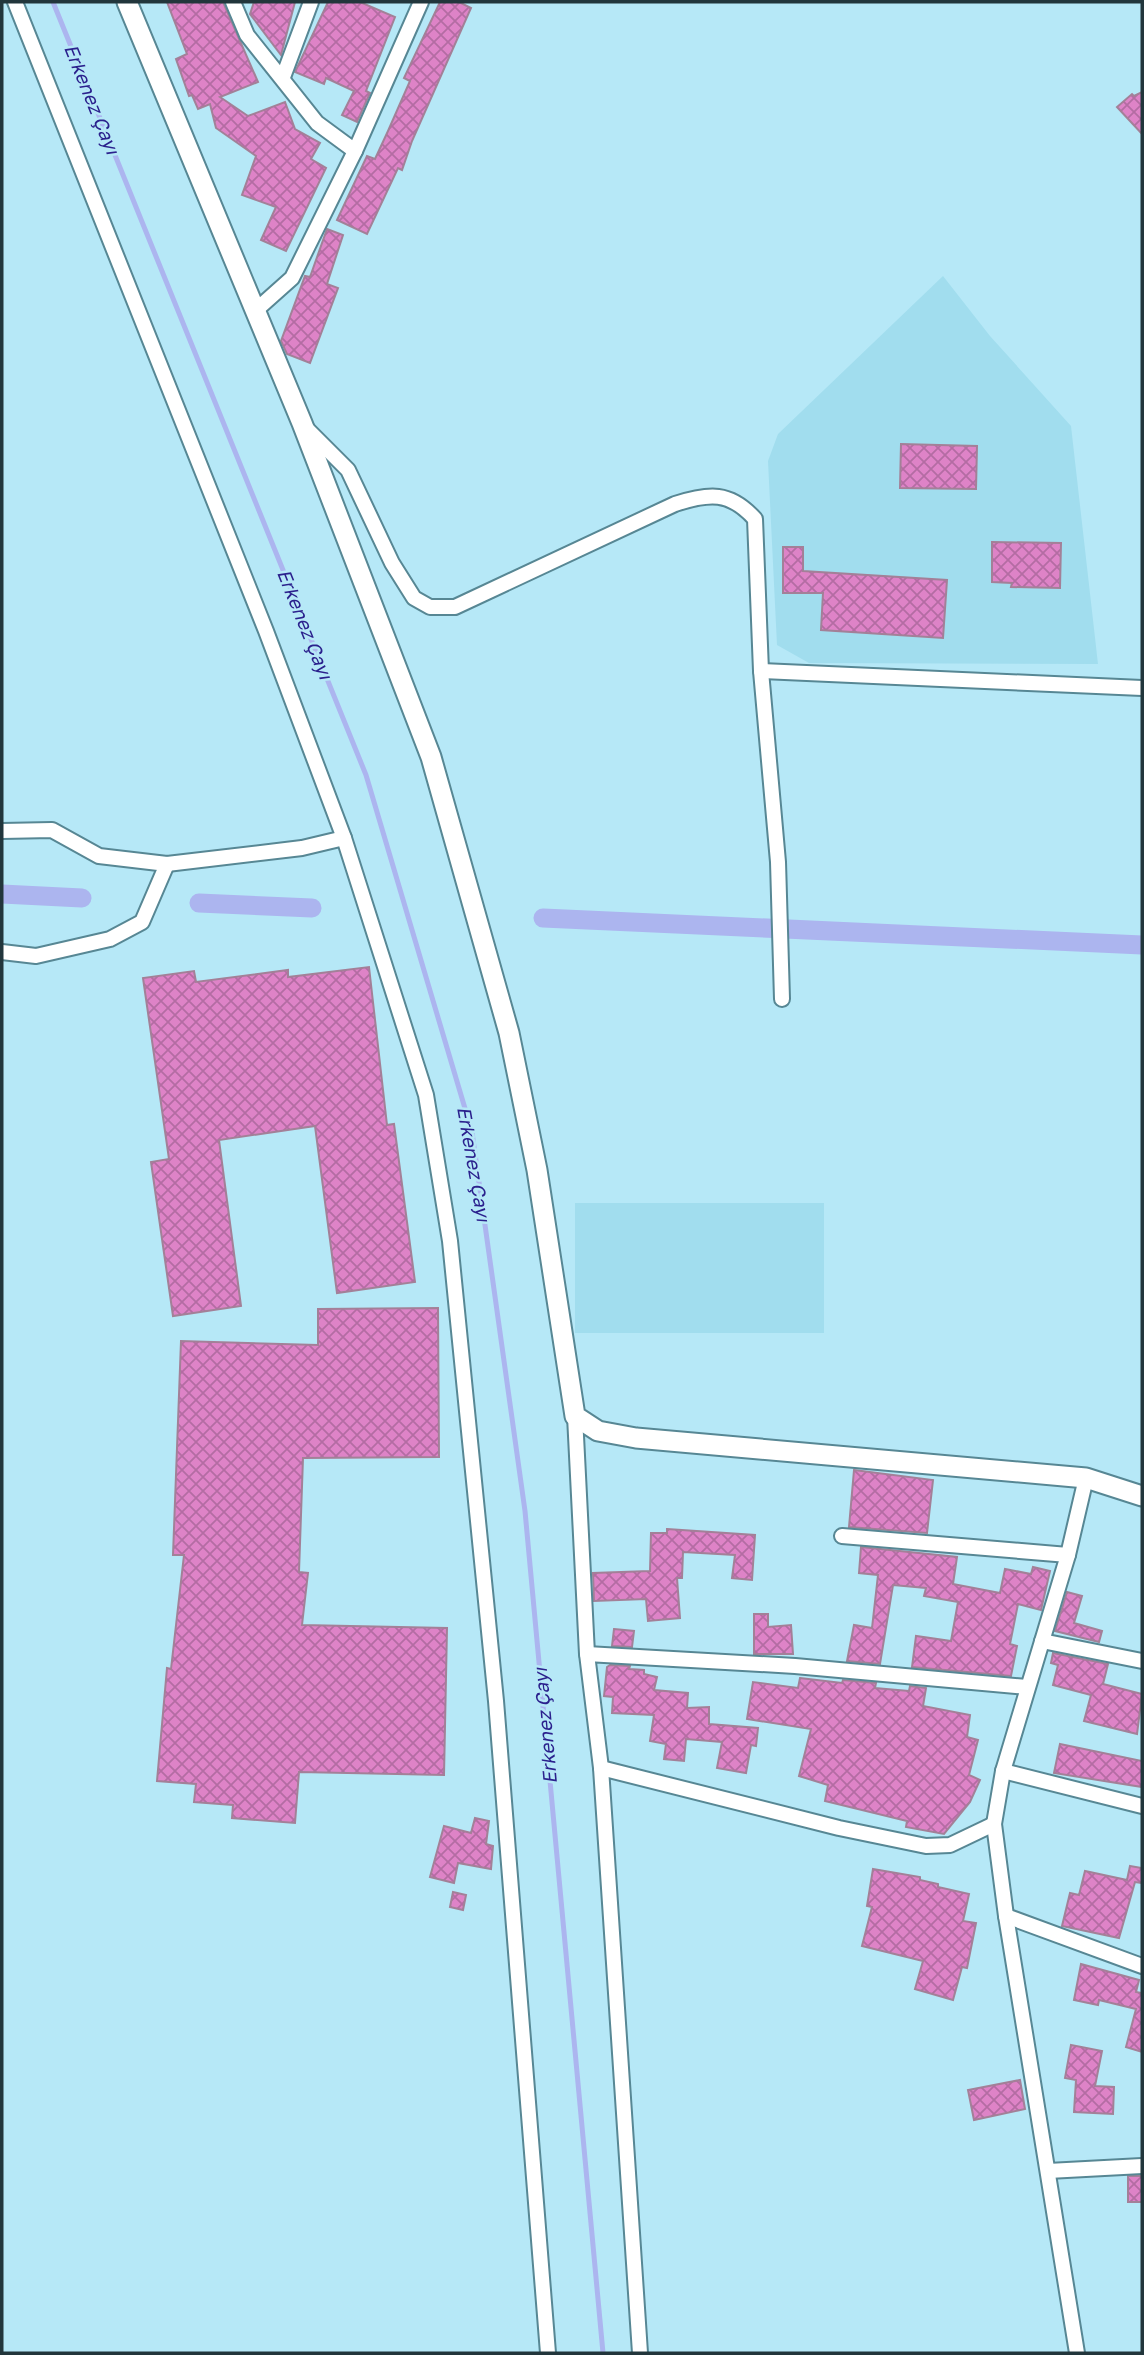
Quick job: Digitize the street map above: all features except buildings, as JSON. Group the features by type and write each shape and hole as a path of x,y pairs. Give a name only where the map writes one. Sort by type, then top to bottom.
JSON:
{"street":[{"path":"15,2 266,631 344,838 426,1095 450,1241 496,1701 548,2353"},
{"path":"127,2 302,423 431,757 509,1033 537,1170 575,1416 587,1654 601,1768 640,2353"},
{"path":"233,2 247,35 317,123 355,151"},
{"path":"283,77 310,2"},
{"path":"255,311 292,278 355,151 421,2"},
{"path":"302,423 348,470 392,563 414,598 430,607 455,607 676,503 701,495 729,498 743,506 755,519 758,537 761,671 780,904 782,999"},
{"path":"761,671 1142,688"},
{"path":"2,831 52,830 99,856 167,864 302,848 344,838"},
{"path":"2,952 36,956 110,939 142,922 167,864"},
{"path":"575,1416 598,1431 636,1438 1086,1478 1142,1496"},
{"path":"1077,2353 1006,1916 994,1824 1003,1771 1068,1555 1086,1478"},
{"path":"842,1536 1068,1555"},
{"path":"1042,1641 1142,1661"},
{"path":"587,1654 795,1665 1027,1687"},
{"path":"601,1768 839,1828 926,1846 950,1845 994,1824"},
{"path":"1003,1771 1142,1806"},
{"path":"1006,1916 1142,1966"},
{"path":"1048,2171 1142,2166"}],"shaded area":[{"path":"943,276 990,336 1071,426 1098,664 809,663 777,645 768,461 778,434"},
{"path":"575,1203 824,1203 824,1333 575,1333"}],"waterway":[{"name":"Erkenez Çayı","path":"53,2 366,775 472,1132 525,1511 603,2353"},
{"path":"2,894 82,898"},
{"path":"199,903 312,908"},
{"path":"543,918 1142,945"}]}
